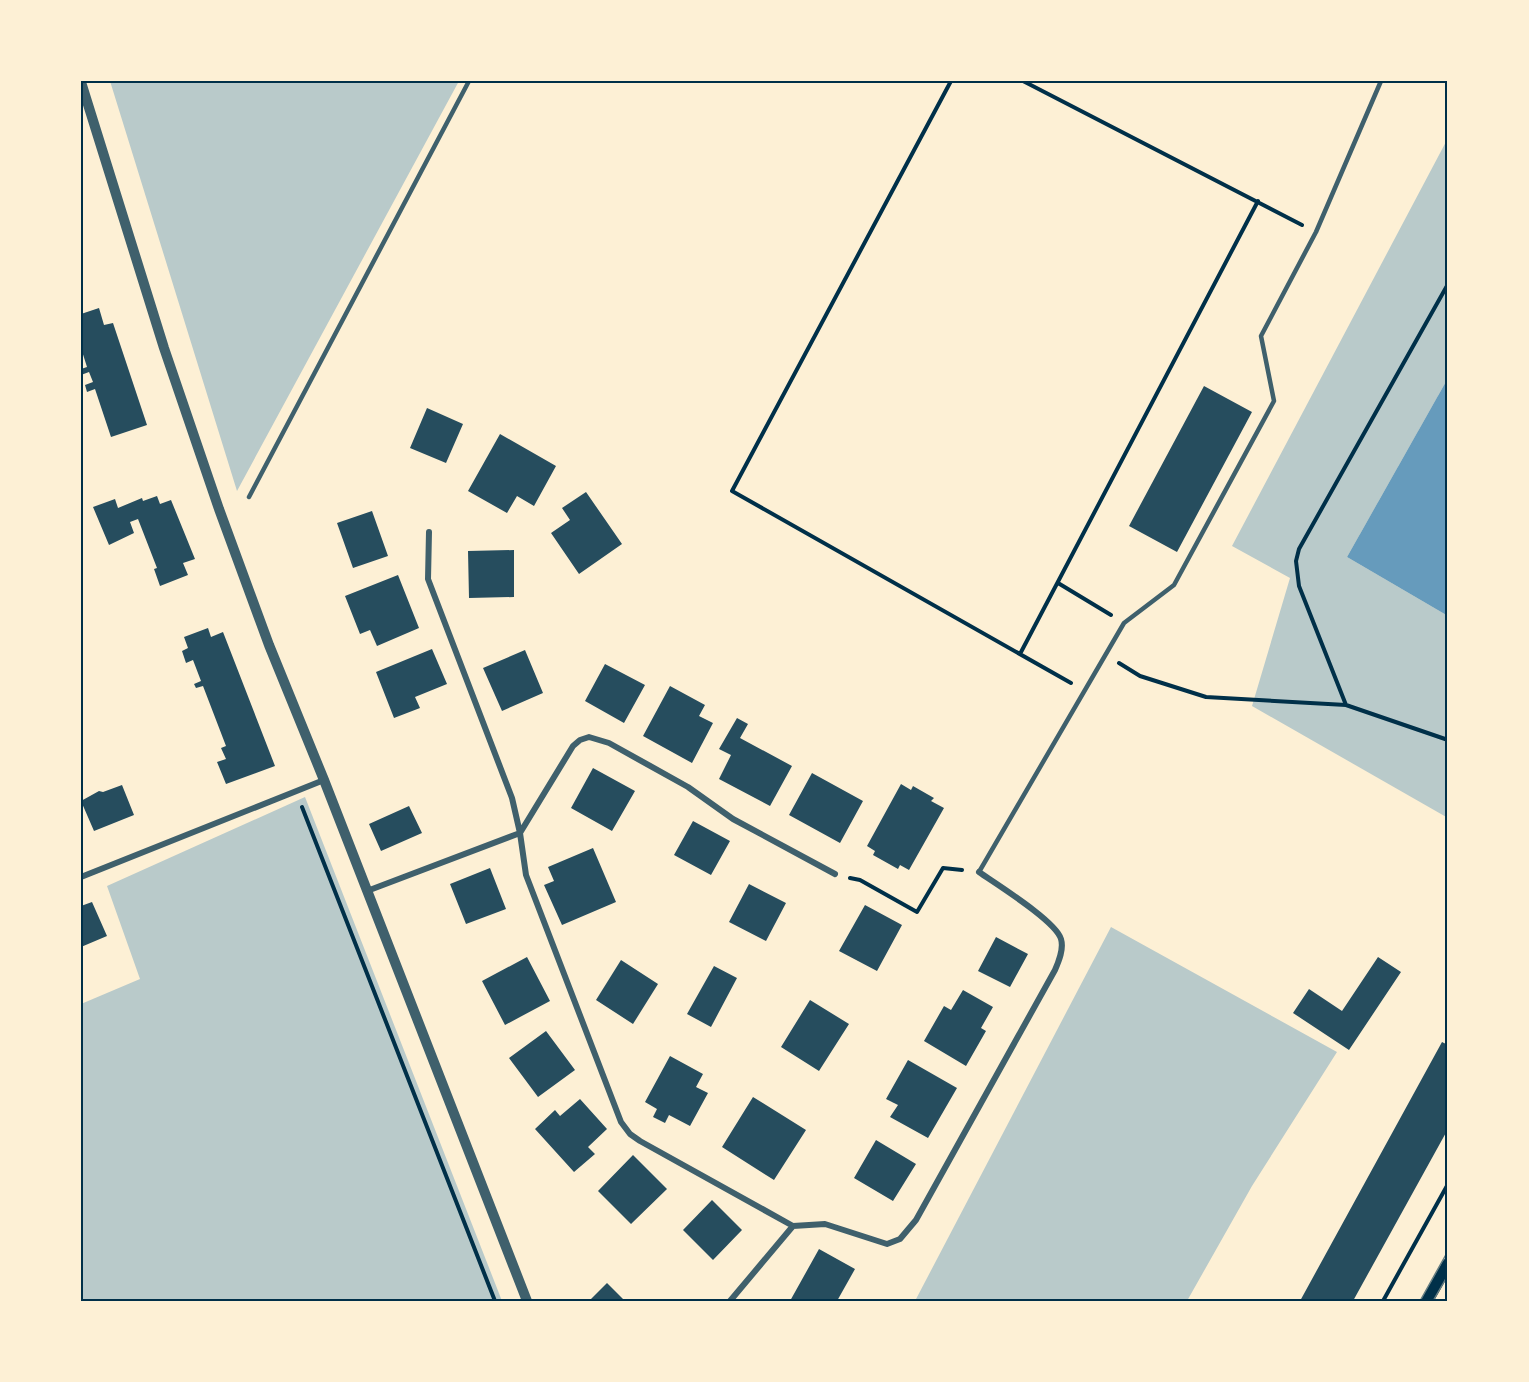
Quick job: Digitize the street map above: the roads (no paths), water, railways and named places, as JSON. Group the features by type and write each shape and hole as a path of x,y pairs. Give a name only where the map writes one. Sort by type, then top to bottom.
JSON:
{"main road":[{"path":"1427,1301 1448,1264"}],"street":[{"path":"81,82 164,348 219,509 527,1301"},
{"path":"429,532 428,579 512,798 526,875 623,1126 640,1141 793,1226"},
{"path":"367,891 520,833 573,746 580,740 594,737 619,748 688,787 733,819 835,874"},
{"path":"81,877 324,780"},
{"path":"730,1301 793,1226 809,1223 825,1224 850,1231 881,1244 891,1244 905,1236 916,1220 1055,970 1062,947 1061,937 1042,917 979,872"}],"lane":[{"path":"249,497 469,81"},
{"path":"979,872 1125,623 1174,585 1274,401 1261,336 1316,232 1381,81"}],"water":[{"path":"1448,378 1448,616 1347,557"}],"tram line":[{"path":"1420,1301 1448,1251"},
{"path":"1433,1301 1448,1275"}]}
